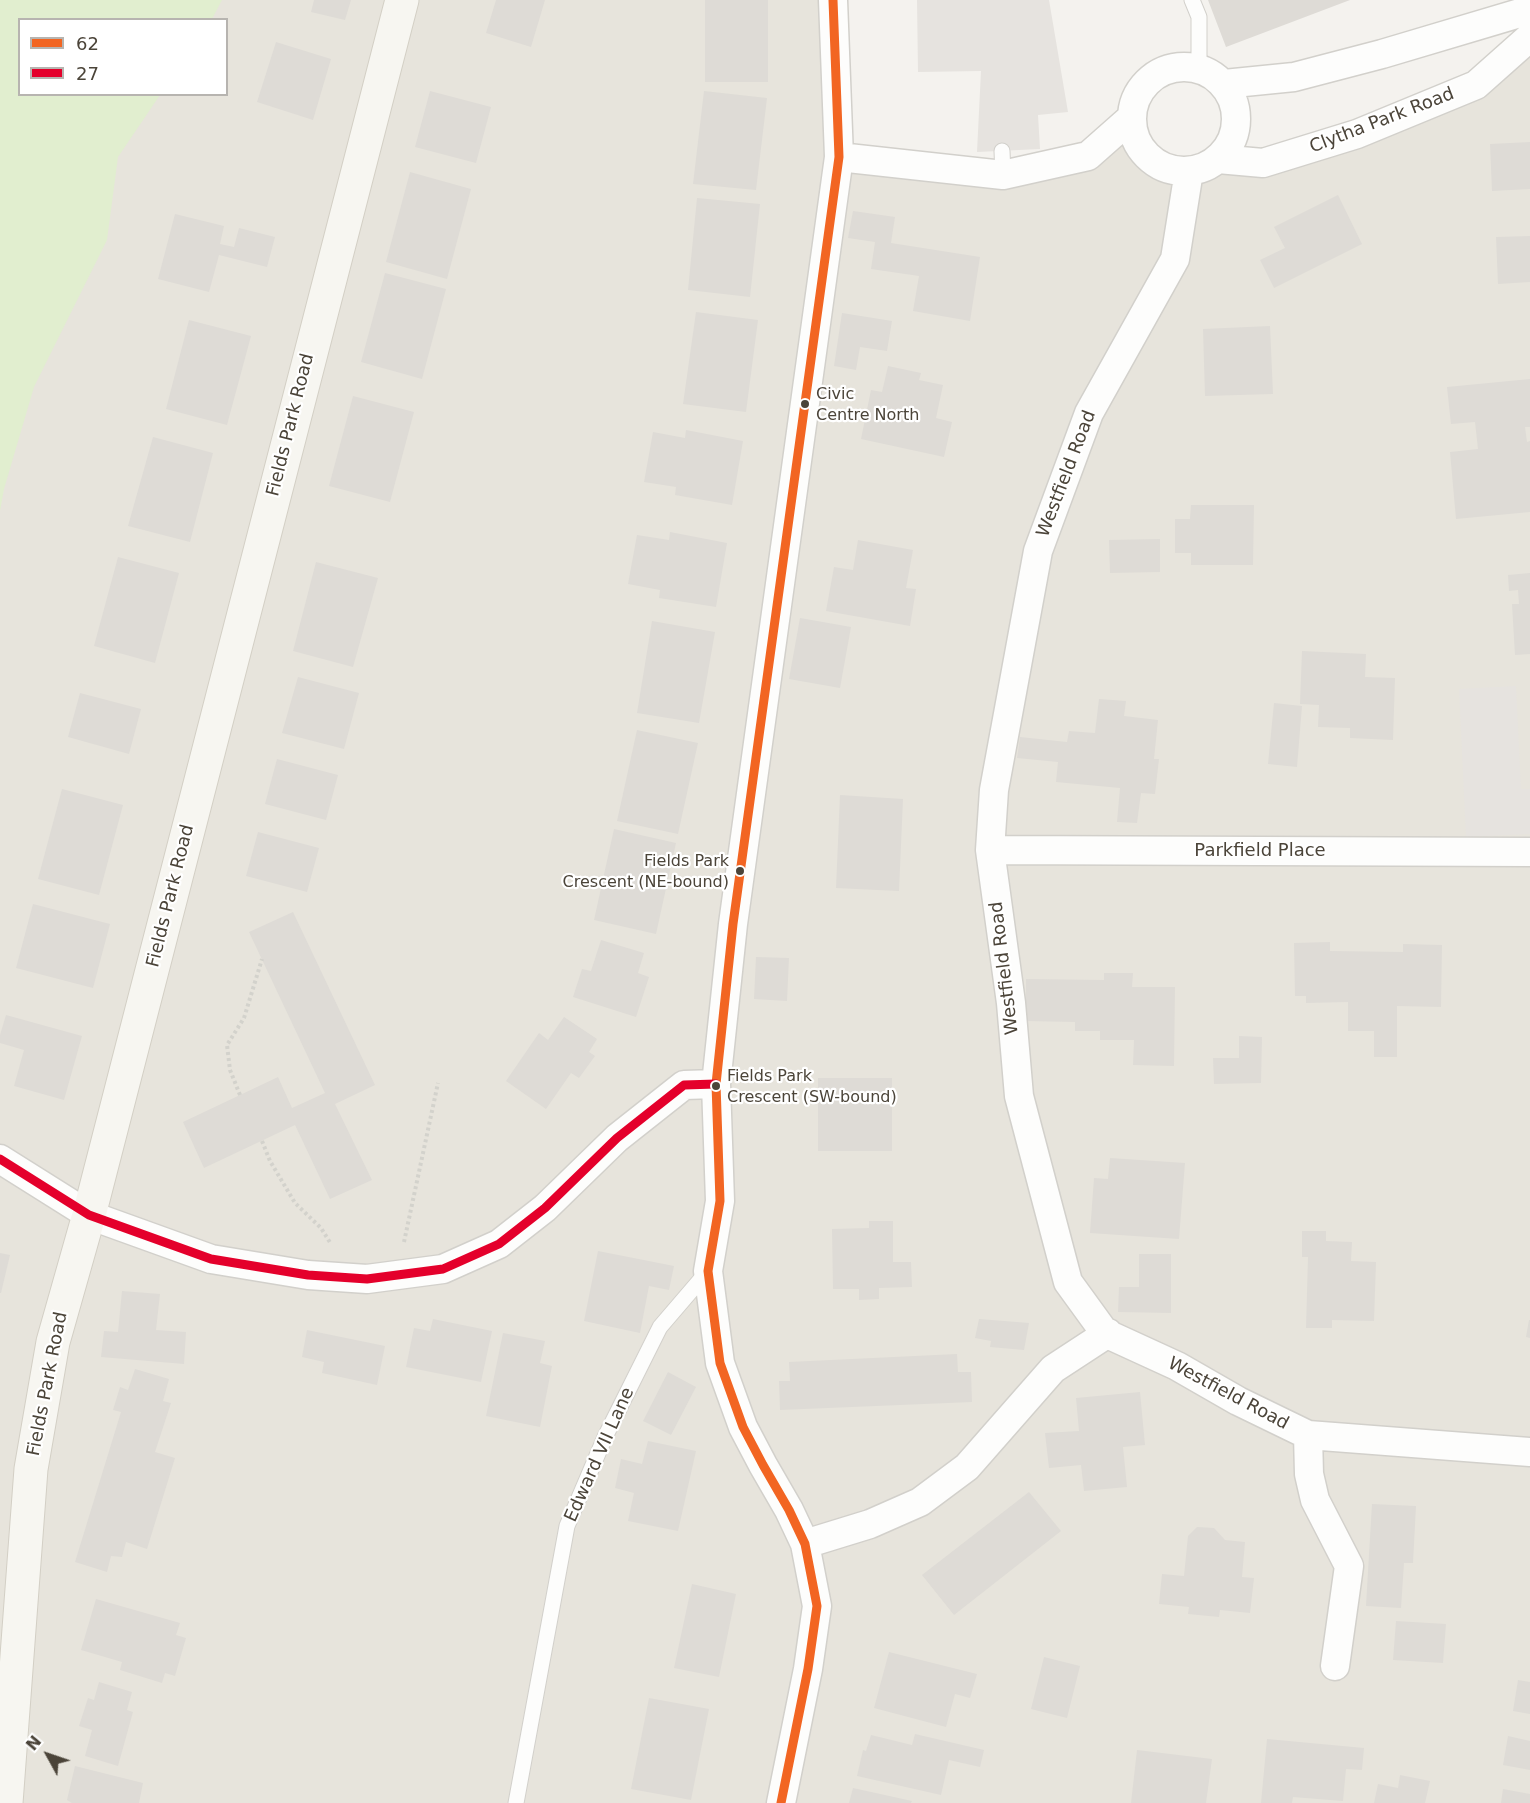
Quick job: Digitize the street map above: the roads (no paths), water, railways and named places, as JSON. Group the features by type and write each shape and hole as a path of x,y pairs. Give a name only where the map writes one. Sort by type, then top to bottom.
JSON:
{"main road":[{"name":"Fields Park Road","path":"6,1803 31,1469 53,1342 89,1215 402,0"}],"street":[{"path":"781,1803 808,1669 817,1606 805,1544 743,1427 720,1363 708,1271 720,1201 716,1084 733,924 839,157 833,0"},
{"path":"1224,84 1294,77 1382,54 1530,10"},
{"name":"Clytha Park Road","path":"1190,171 1218,159 1263,163 1358,134 1476,85 1530,37"},
{"path":"1190,171 1176,171 1163,167 1145,154 1135,138 1131,118 1134,102 1142,88 1153,76 1167,69 1183,66 1199,68 1213,74 1224,84 1233,98 1237,115 1236,131 1229,147 1218,159"},
{"path":"839,157 1003,163 1088,156 1131,118"},
{"name":"Westfield Road","path":"1190,171 1175,259 1089,413 1038,551 994,790 990,850 1011,1003 1019,1096 1068,1282 1105,1333 1177,1366 1238,1401 1308,1435 1530,1452"},
{"name":"Parkfield Place","path":"990,850 1530,852"},
{"path":"0,1159 89,1215 211,1259 308,1275 367,1279 443,1269 499,1244 545,1208 617,1137 684,1085 716,1084"},
{"path":"805,1544 870,1524 920,1502 967,1467 1053,1369 1108,1333"},
{"path":"1308,1435 1309,1474 1315,1500 1349,1566 1335,1666"}],"lane":[{"path":"1192,0 1199,17 1199,68"},
{"name":"Edward VII Lane","path":"516,1803 567,1526 605,1437 660,1327 708,1271"}],"place":[{"name":"Civic Centre North","path":"805,404"},
{"name":"Fields Park Crescent (NE-bound)","path":"740,871"},
{"name":"Fields Park Crescent (SW-bound)","path":"716,1086"}]}
